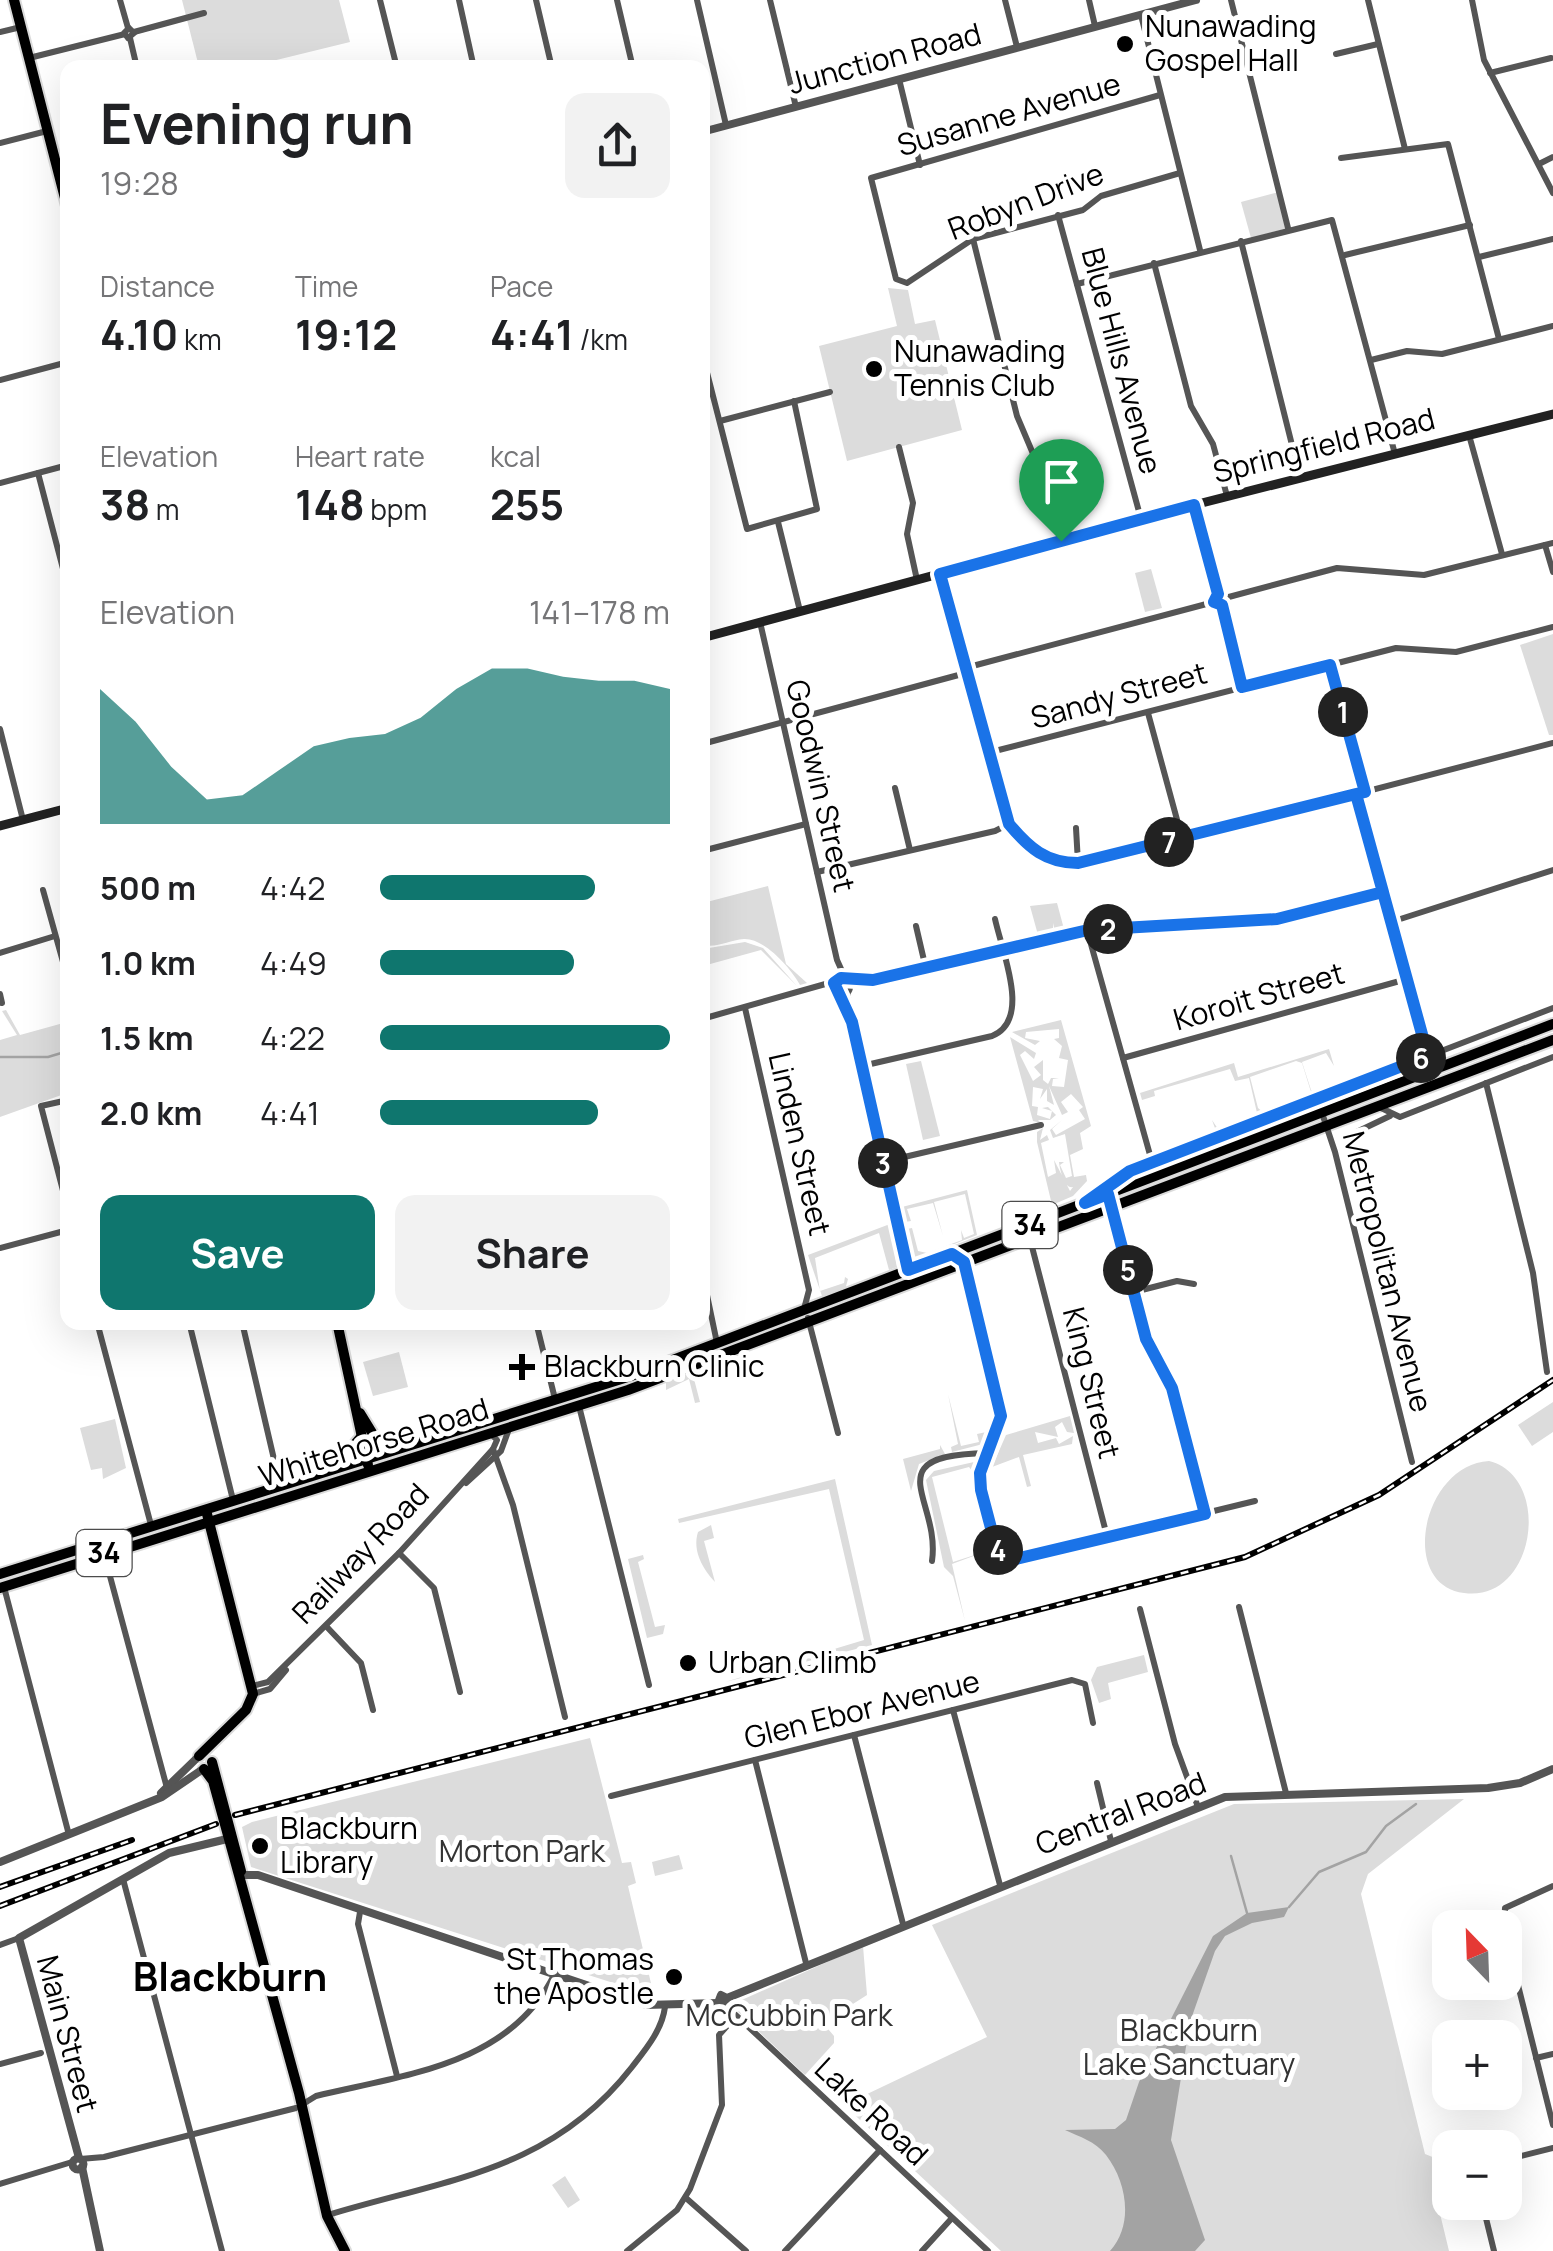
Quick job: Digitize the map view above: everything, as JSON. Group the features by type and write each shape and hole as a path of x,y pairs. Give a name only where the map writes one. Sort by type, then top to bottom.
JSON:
{"main road":[{"path":"14,0 60,178"},
{"name":"Springfield Road","path":"710,636 1227,496 1553,414"},
{"path":"0,826 60,810"},
{"name":"Whitehorse Road","path":"0,1574 151,1525 208,1514 233,1500 280,1485 332,1470 368,1465 390,1452 495,1420 579,1406 908,1270 1553,1024"},
{"name":"Whitehorse Road","path":"2,1587 208,1514 368,1465 509,1428 556,1401 946,1270 1553,1040"},
{"path":"1137,1182 1151,1192"},
{"path":"338,1330 368,1465"},
{"path":"355,1404 375,1438 390,1452"},
{"path":"495,1420 506,1422 509,1428"},
{"path":"332,1470 361,1436"},
{"path":"208,1514 252,1690"},
{"name":"Railway Road","path":"198,1756 246,1710 252,1690"},
{"name":"Railway Road","path":"207,1765 219,1737"},
{"path":"198,1756 206,1754 231,1838 327,2216 345,2251"}],"street":[{"path":"120,0 136,60"},
{"path":"380,0 395,60"},
{"path":"459,0 472,60"},
{"path":"536,0 550,60"},
{"path":"617,0 631,60"},
{"path":"697,0 726,125"},
{"path":"770,0 796,107"},
{"path":"1004,0 1017,47"},
{"path":"1088,0 1095,26"},
{"name":"Junction Road","path":"710,130 1140,14 1168,3 1196,0"},
{"path":"1231,0 1288,228"},
{"path":"1368,0 1405,149"},
{"path":"1472,0 1481,52 1553,193"},
{"path":"29,58 204,13"},
{"path":"1140,14 1200,250"},
{"path":"0,32 21,27"},
{"path":"1336,54 1378,44"},
{"path":"1490,72 1551,58"},
{"path":"899,79 920,165"},
{"name":"Susanne Avenue","path":"896,279 870,178 1160,95"},
{"path":"0,143 48,131"},
{"path":"1341,158 1448,144 1499,339"},
{"path":"1539,164 1553,156"},
{"name":"Robyn Drive","path":"896,279 906,283 973,239 1083,210 1101,196 1180,173"},
{"name":"Blue Hills Avenue","path":"1058,215 1141,519"},
{"path":"1077,284 1200,250 1332,220 1395,454"},
{"path":"1344,256 1470,225"},
{"path":"1479,257 1553,238"},
{"path":"973,239 1017,416 1046,482 1061,541"},
{"path":"1241,241 1300,478"},
{"path":"1154,263 1191,406 1213,444 1227,496"},
{"path":"1371,360 1407,351 1442,354 1553,326"},
{"path":"1,377 60,364"},
{"path":"710,390 745,525 752,530 812,513 818,503 794,402"},
{"path":"720,421 830,392"},
{"path":"1469,436 1502,554"},
{"path":"899,447 913,503 906,534 918,580"},
{"path":"0,483 60,468"},
{"path":"38,473 60,557"},
{"path":"1194,505 1242,687"},
{"path":"778,522 800,611"},
{"path":"710,742 1338,568 1424,575 1549,544 1553,572"},
{"path":"940,574 1009,824 1038,854 1053,861 1078,863 1553,743"},
{"name":"Goodwin Street","path":"760,622 841,980"},
{"name":"Sandy Street","path":"988,753 1396,648 1456,652 1553,627"},
{"path":"1330,665 1383,892 1428,1056"},
{"path":"1148,713 1182,838"},
{"path":"0,729 23,820"},
{"path":"895,788 910,850"},
{"path":"710,849 806,824"},
{"path":"817,872 1009,824"},
{"path":"1076,828 1078,863"},
{"path":"1391,922 1553,870"},
{"path":"43,890 60,953"},
{"path":"801,992 843,993 873,980 1088,930 1277,919 1383,892"},
{"path":"862,1066 992,1036 1005,1028 1014,1009 994,919"},
{"path":"916,926 926,969"},
{"path":"1088,930 1152,1162"},
{"path":"0,953 55,936"},
{"name":"Koroit Street","path":"1123,1058 1407,979"},
{"path":"710,1018 841,980 873,980"},
{"path":"841,980 908,1270"},
{"path":"841,980 843,993"},
{"path":"0,994 2,1003"},
{"name":"Linden Street","path":"745,1008 809,1290"},
{"name":"Whitehorse Road","path":"1085,1203 1107,1184 1152,1162 1553,1008"},
{"path":"1520,1036 1530,1017"},
{"path":"1346,1136 1553,1057"},
{"path":"1468,1073 1484,1084 1532,1273 1547,1372"},
{"name":"Metropolitan Avenue","path":"1326,1096 1320,1102 1322,1113 1412,1462"},
{"path":"60,1102 41,1106 60,1179"},
{"path":"1378,1107 1390,1116"},
{"path":"883,1162 1040,1125"},
{"path":"1108,1194 1146,1339 1176,1402 1205,1514"},
{"path":"0,1248 60,1232"},
{"name":"King Street","path":"1030,1238 1108,1540"},
{"path":"952,1254 964,1262 1001,1416 980,1473 996,1547 1004,1556 1016,1559 1108,1540 1255,1501"},
{"path":"946,1270 958,1273 968,1285"},
{"path":"1134,1292 1177,1281 1194,1284"},
{"path":"809,1290 824,1303"},
{"path":"809,1290 806,1314 838,1433"},
{"path":"710,1308 718,1344"},
{"path":"99,1330 151,1525"},
{"path":"191,1330 233,1500"},
{"path":"244,1330 280,1485"},
{"path":"538,1330 556,1401"},
{"path":"579,1406 649,1685"},
{"name":"Railway Road","path":"252,1690 268,1682 295,1657 507,1444 509,1428"},
{"path":"490,1434 497,1440 495,1452 566,1717"},
{"path":"932,1561 934,1548 918,1484 920,1472 929,1464 988,1454"},
{"path":"104,1553 159,1765 171,1787"},
{"path":"399,1553 434,1588 460,1692"},
{"path":"2,1587 70,1835"},
{"path":"1239,1607 1286,1793"},
{"path":"1140,1609 1174,1744 1198,1806"},
{"path":"326,1626 361,1662 373,1710"},
{"name":"Glen Ebor Avenue","path":"612,1796 1077,1680 1087,1689 1092,1723"},
{"path":"953,1710 1000,1886"},
{"path":"854,1735 903,1924"},
{"name":"Railway Road","path":"171,1787 198,1756"},
{"path":"754,1760 806,1964"},
{"name":"Railway Road","path":"1,1862 149,1802 207,1765"},
{"name":"Central Road","path":"241,1879 274,1883 664,2007 723,2002 903,1924 1237,1794 1488,1788 1520,1783 1553,1770"},
{"path":"1097,1783 1110,1842"},
{"path":"0,1946 173,1852 231,1838"},
{"path":"123,1879 222,2251"},
{"path":"1505,1910 1553,1886"},
{"path":"360,1912 358,1924 397,2076"},
{"name":"Main Street","path":"19,1938 45,2052 100,2251"},
{"path":"0,2184 484,2051 520,2022 554,1974"},
{"path":"1522,2000 1553,2125"},
{"name":"Lake Road","path":"723,2002 988,2251"},
{"path":"327,2216 497,2169 543,2147 584,2118 620,2083 654,2037 664,2007"},
{"path":"627,2251 686,2198 722,2104 719,2035 735,2017"},
{"path":"0,2064 45,2052"},
{"path":"1536,2058 1553,2054"},
{"path":"1522,2156 1553,2148"},
{"path":"785,2251 880,2150"},
{"path":"686,2198 746,2251"},
{"path":"922,2251 952,2218"},
{"path":"1486,2220 1494,2251"}],"green space":[{"path":"182,0 339,0 350,42 277,60 197,60"},
{"path":"1279,192 1288,228 1251,238 1241,202"},
{"path":"888,288 908,290 915,324 935,320 962,430 847,461 819,346 897,326"},
{"path":"1151,569 1162,608 1145,612 1135,573"},
{"path":"1553,634 1553,735 1549,735 1520,645"},
{"path":"768,886 786,964 807,983 800,985 777,956 752,940 710,945 710,901"},
{"path":"1057,903 1064,929 1054,932 1054,923 1052,932 1038,935 1030,906"},
{"path":"745,942 763,948 797,986 761,950 710,964 710,948"},
{"path":"6,1010 20,1035 60,1024 60,1096 0,1117 0,1040 17,1035 2,1011"},
{"path":"1061,1020 1091,1126 1080,1133 1083,1149 1070,1155 1074,1177 1086,1175 1087,1181 1073,1196 1052,1205 1037,1132 1043,1128 1040,1140 1047,1135 1049,1140 1041,1143 1048,1177 1056,1173 1054,1160 1062,1176 1059,1162 1064,1162 1060,1165 1066,1178 1072,1176 1065,1134 1053,1138 1050,1130 1062,1120 1052,1129 1056,1135 1085,1119 1079,1110 1083,1107 1071,1094 1061,1102 1068,1112 1062,1115 1049,1086 1054,1105 1047,1101 1047,1089 1040,1099 1043,1089 1033,1087 1032,1106 1038,1107 1037,1115 1050,1119 1052,1111 1056,1115 1050,1120 1033,1121 1010,1037 1036,1053 1034,1059 1025,1051 1020,1055 1033,1081 1041,1075 1034,1067 1043,1060 1043,1080 1048,1084 1051,1078 1059,1078 1053,1079 1052,1086 1064,1087 1068,1060 1059,1058 1062,1046 1054,1039 1059,1038 1059,1029 1026,1032 1025,1038 1040,1041 1035,1045 1012,1032"},
{"path":"1329,1049 1334,1066 1326,1053 1302,1062 1311,1090 1322,1091 1307,1096 1311,1092 1302,1063 1296,1061 1250,1077 1258,1108 1264,1113 1216,1131 1212,1120 1218,1129 1257,1113 1249,1078 1235,1081 1230,1069 1154,1091 1155,1096 1142,1100 1140,1093 1234,1063 1238,1077"},
{"path":"921,1061 940,1136 923,1140 906,1064"},
{"path":"967,1190 977,1235 914,1260 907,1229 912,1228 918,1251 927,1253 962,1240 961,1230 964,1238 974,1234 965,1194 934,1202 943,1236 933,1203 907,1209 911,1221 905,1222 902,1207"},
{"path":"890,1224 897,1267 889,1270 879,1233 815,1258 820,1289 808,1255"},
{"path":"845,1277 848,1279 845,1290 818,1298 822,1296 820,1291 844,1283"},
{"path":"800,1320 624,1387 544,1410"},
{"path":"399,1352 408,1387 373,1396 363,1362"},
{"path":"712,1363 715,1368 694,1379 700,1402 695,1403 689,1379 666,1390 666,1381"},
{"path":"948,1394 961,1446 979,1442 977,1434 991,1431 983,1444 952,1452 951,1447 958,1444"},
{"path":"1553,1402 1553,1432 1532,1446 1518,1425"},
{"path":"1070,1416 1074,1433 1067,1432 1062,1422 1055,1427 1058,1437 1035,1432 1038,1443 1056,1438 1059,1444 1073,1436 1072,1444 1023,1455 1031,1486 1027,1487 1019,1457 992,1467 1006,1435"},
{"path":"115,1419 126,1468 103,1479 102,1468 91,1470 80,1428"},
{"path":"940,1445 945,1454 919,1464 911,1491 903,1459 940,1449"},
{"path":"1489,1461 1509,1472 1522,1490 1528,1512 1528,1537 1520,1560 1507,1579 1488,1591 1464,1593 1443,1585 1431,1570 1425,1549 1427,1525 1434,1502 1448,1482 1466,1467"},
{"path":"974,1462 973,1472 969,1467 932,1477 953,1562 987,1551 952,1564 965,1621 953,1576 944,1567 926,1480 934,1471"},
{"path":"835,1479 872,1645 725,1682 864,1640 829,1489 679,1523 678,1519"},
{"path":"711,1525 714,1538 704,1541 715,1582 696,1546 698,1532"},
{"path":"643,1555 644,1559 638,1562 655,1627 665,1625 663,1634 647,1638 628,1559"},
{"path":"1144,1655 1148,1672 1108,1683 1111,1699 1099,1703 1091,1680 1097,1667"},
{"name":"Morton Park","path":"590,1738 622,1863 631,1862 636,1883 628,1886 654,1996 251,1867 242,1827 252,1822"},
{"name":"Blackburn Lake Sanctuary","path":"1464,1799 1368,1874 1361,1894 1425,2154 1432,2157 1432,2220 1442,2220 1449,2251 1001,2251 844,2105 987,2037 932,1925 1234,1804"},
{"path":"679,1855 683,1869 655,1876 652,1862"},
{"name":"McCubbin Park","path":"863,1946 867,1995 823,2023 834,2036 834,2043 805,2075 735,2009 735,2003"},
{"path":"565,2176 580,2200 568,2208 552,2185"}],"shaded area":[{"path":"1289,1907 1284,1917 1252,1923 1225,1936 1215,1951 1190,2022 1171,2140 1205,2240 1195,2251 1110,2251 1118,2241 1125,2216 1119,2178 1102,2150 1065,2130 1115,2129 1126,2120 1139,2082 1213,1936 1247,1913"}],"waterway":[{"path":"0,1057 60,1053"},
{"path":"1289,1907 1319,1872 1366,1852 1386,1826 1416,1804"},
{"path":"1231,1856 1247,1913"}],"railway":[{"path":"235,1815 1245,1557 1379,1495 1553,1380"},
{"path":"0,1906 216,1824"},
{"path":"0,1887 132,1840"}],"place":[{"name":"Nunawading Gospel Hall","path":"1125,44"},
{"name":"Nunawading Tennis Club","path":"874,369"},
{"name":"Blackburn Clinic","path":"522,1367"},
{"name":"Urban Climb","path":"688,1663"},
{"name":"Blackburn Library","path":"260,1846"},
{"name":"St Thomas the Apostle","path":"674,1977"}],"district":[{"name":"Blackburn","path":"230,1977"}],"route":[{"path":"1061,541 940,574 1009,824 1038,854 1053,861 1078,863 1356,794 1428,1056 1130,1171 1085,1203 1108,1194 1146,1339 1172,1388 1205,1514 1010,1559 996,1547 981,1490 980,1473 999,1431 1001,1416 967,1270 961,1258 952,1254 908,1270 852,1022 845,1003 833,988 834,983 841,978 854,982 873,980 1088,930 1277,919 1383,892 1356,794 1365,792 1330,665 1242,687 1222,605 1214,602 1218,594 1194,505 1061,541"}]}
